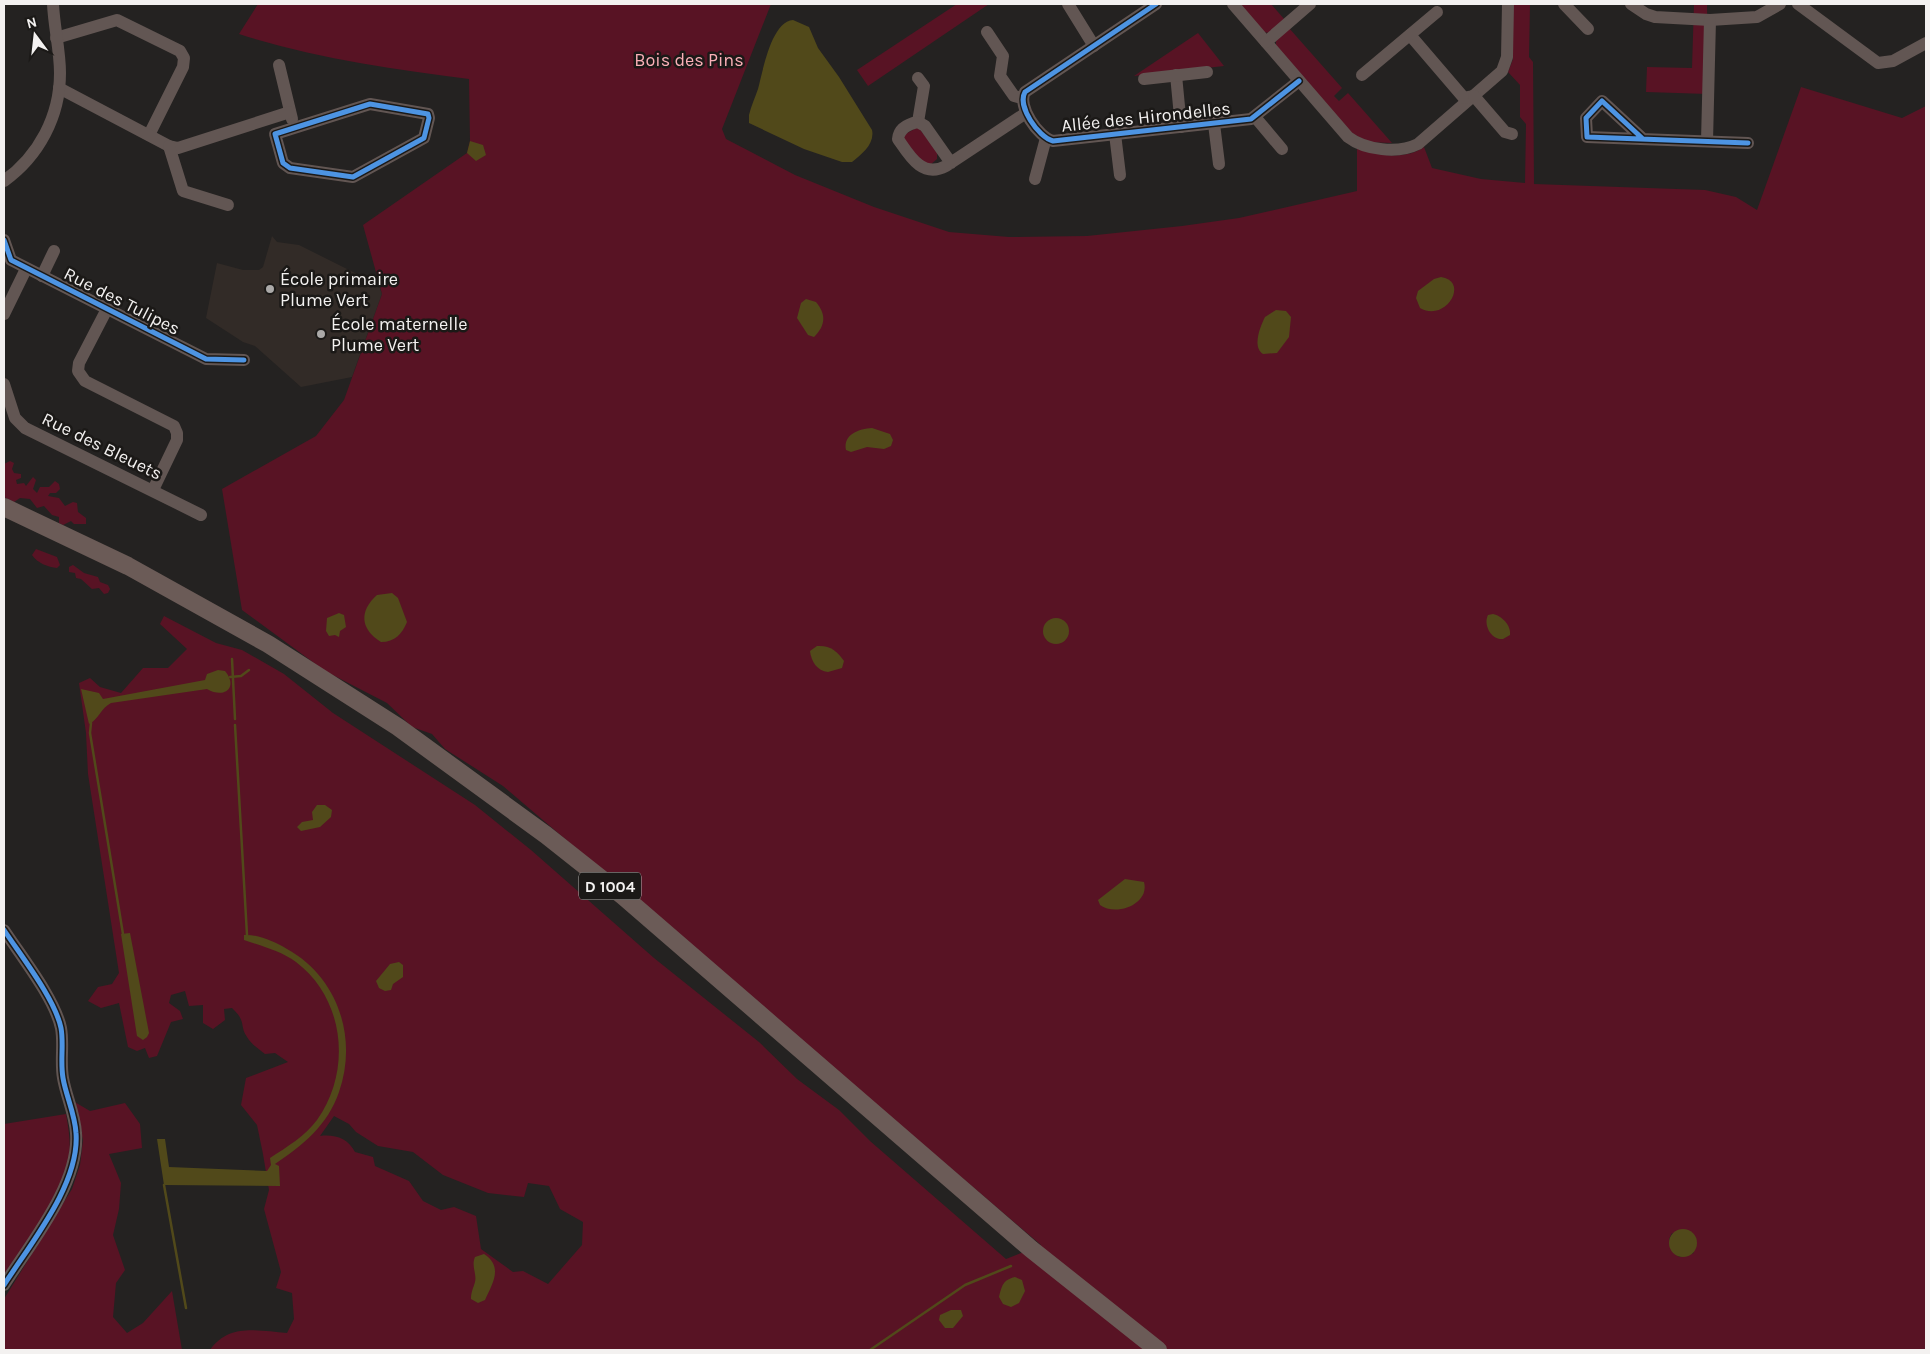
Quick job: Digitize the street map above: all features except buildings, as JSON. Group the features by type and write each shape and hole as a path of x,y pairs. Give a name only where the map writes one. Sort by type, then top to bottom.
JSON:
{"highway":[{"name":"D 1004","path":"4,507 128,566 268,644 398,727 530,823 623,896 1031,1249 1158,1350"},
{"name":"D 1004","path":"4,518 124,575 264,653 393,736 531,836 616,903 1020,1253 1141,1350"}],"street":[{"path":"4,181 28,159 43,139 52,118 59,88 59,64 53,4"},
{"path":"1068,4 1094,46"},
{"path":"987,32 1003,56 1000,76 1014,96 1022,98 1025,92 1156,4"},
{"path":"1233,4 1348,137 1362,146 1372,148 1416,145 1504,68 1508,57 1508,4"},
{"path":"1266,42 1310,4"},
{"path":"1564,4 1588,30"},
{"path":"1632,4 1646,14 1655,17 1710,20 1757,17 1780,4"},
{"path":"1798,4 1878,63 1893,62 1926,43"},
{"path":"1362,75 1436,12"},
{"path":"56,38 117,20 180,51 184,58 183,67 149,135"},
{"path":"1707,140 1710,20"},
{"path":"1410,35 1464,98 1474,96"},
{"path":"279,65 295,128"},
{"path":"1144,79 1207,72"},
{"path":"1176,75 1181,127"},
{"path":"918,78 924,86 918,122"},
{"name":"Allée des Hirondelles","path":"1022,98 1022,105 1026,112 1046,138 1053,141 1214,124 1255,117 1299,81"},
{"path":"59,88 169,146 178,148 290,112"},
{"path":"1474,96 1505,132 1512,134"},
{"path":"270,119 283,163 286,166 351,178 423,140 429,118 428,114 423,111 370,104 275,134"},
{"path":"918,122 902,128 898,133 898,139 914,162 926,169 933,170 942,168 1026,112"},
{"path":"1255,117 1282,149"},
{"path":"918,122 925,126 951,162"},
{"path":"1214,124 1218,164"},
{"path":"1115,134 1120,175"},
{"path":"1035,179 1046,138"},
{"path":"1644,139 1748,143"},
{"path":"169,146 183,191 228,205"},
{"name":"Rue des Tulipes","path":"4,240 11,260 26,269 206,359 244,360"},
{"name":"Rue des Tulipes","path":"42,276 54,251"},
{"path":"4,314 26,269"},
{"path":"107,309 79,363 78,371 85,381 174,426 177,440 153,490"},
{"name":"Rue des Bleuets","path":"5,390 15,418 25,428 140,486 153,490 201,514"},
{"path":"4,930 41,986 59,1020 61,1028 62,1074 76,1125 77,1145 67,1180 51,1210 4,1285"}],"shaded area":[{"path":"793,20 809,27 818,48 839,77 872,130 870,144 852,162 842,162 804,149 749,123 749,115 769,48 779,29 785,23"},
{"path":"470,141 483,145 486,155 476,161 467,153"},
{"path":"272,236 277,242 299,245 379,285 382,294 352,377 301,387 255,346 243,342 206,318 217,263 243,270 259,270 263,267"},
{"path":"1441,277 1449,280 1454,286 1451,300 1446,306 1438,310 1430,311 1420,308 1416,298 1418,291 1434,279"},
{"path":"806,299 816,302 823,315 823,324 814,337 808,335 797,318 801,303"},
{"path":"1276,310 1286,311 1291,317 1289,337 1277,353 1263,354 1257,342 1259,331 1265,317"},
{"path":"872,428 890,434 893,440 891,446 884,449 867,447 851,452 846,450 849,436 857,431"},
{"path":"392,593 398,598 407,622 403,630 394,639 381,642 374,637 366,626 364,620 365,613 371,601 377,595"},
{"path":"339,613 344,615 346,627 340,631 339,637 335,635 329,636 326,631 327,618"},
{"path":"1493,614 1505,622 1509,628 1510,635 1499,639 1489,631 1487,619 1488,615"},
{"path":"1056,618 1065,622 1069,631 1065,640 1056,644 1047,640 1043,631 1047,622"},
{"path":"817,646 826,647 836,652 844,661 842,668 828,672 818,668 813,662 810,651"},
{"path":"218,670 225,671 229,677 230,687 224,692 213,692 207,689 111,703 89,724 81,689 99,693 103,699 205,680 207,674"},
{"path":"317,805 325,805 332,810 331,817 320,827 301,831 297,827 302,822 313,820 312,812"},
{"path":"1125,879 1144,882 1142,897 1137,902 1123,909 1114,910 1100,905 1098,900"},
{"path":"130,933 149,1033 143,1040 137,1036 121,934"},
{"path":"244,935 261,937 287,949 305,961 331,992 344,1030 346,1051 344,1072 339,1092 328,1115 313,1134 275,1164 279,1166 280,1186 164,1185 157,1139 165,1139 169,1167 267,1171 271,1165 270,1158 301,1136 317,1120 328,1101 335,1080 339,1058 338,1036 333,1015 325,995 312,977 296,962 277,952 244,940"},
{"path":"399,962 403,965 403,977 393,984 391,990 385,991 379,988 376,981 390,964"},
{"path":"1683,1229 1693,1233 1697,1243 1693,1253 1683,1257 1673,1253 1669,1243 1673,1233"},
{"path":"484,1254 494,1264 495,1276 485,1300 478,1303 471,1299 475,1282 474,1260 475,1257"},
{"path":"1015,1277 1022,1280 1025,1291 1019,1303 1011,1307 1003,1304 999,1297 1004,1284"},
{"path":"951,1310 961,1310 963,1316 953,1328 945,1328 939,1320 940,1315"}],"green space":[{"name":"Bois des Pins","path":"258,4 771,4 722,129 726,139 795,175 874,207 949,232 1009,237 1087,236 1182,226 1239,218 1357,191 1357,148 1382,155 1400,155 1409,154 1424,147 1432,168 1481,179 1525,183 1526,124 1520,117 1520,85 1508,72 1513,59 1512,4 1530,4 1529,57 1533,62 1534,184 1705,190 1736,197 1757,210 1801,87 1902,118 1926,106 1926,1350 210,1350 218,1341 235,1332 255,1330 287,1333 294,1319 292,1293 276,1288 281,1272 264,1209 269,1190 257,1125 241,1105 246,1078 288,1062 275,1053 265,1054 253,1044 245,1033 240,1017 232,1008 224,1009 225,1020 213,1029 203,1023 203,1005 189,1006 185,991 171,995 169,1003 180,1011 183,1019 171,1022 157,1056 149,1058 145,1048 137,1051 128,1047 119,1003 101,1008 88,1001 98,987 112,984 119,973 88,774 86,733 79,683 90,678 100,687 121,693 143,668 168,668 187,649 160,624 164,616 216,643 242,650 284,674 333,713 475,805 531,850 654,958 759,1042 797,1079 839,1110 870,1141 1006,1259 1041,1245 503,786 445,749 432,734 412,727 387,703 325,671 242,610 222,489 316,436 344,400 382,294 363,225 467,153 470,141 469,79 382,67 324,56 239,34","holes":["334,1116 349,1124 356,1132 378,1146 413,1152 443,1175 488,1193 524,1197 528,1183 549,1186 560,1209 583,1222 582,1245 548,1284 523,1271 513,1272 481,1249 476,1216 454,1207 441,1210 423,1201 409,1181 375,1166 373,1157 355,1152 349,1143 340,1138 320,1136","1672,1233 1694,1253 1679,1257 1669,1239"]},
{"path":"957,4 989,4 868,86 857,70"},
{"path":"1238,4 1271,4 1285,20 1269,33 1264,32"},
{"path":"1694,4 1707,4 1708,94 1646,92 1647,67 1692,68"},
{"path":"1289,28 1342,88 1334,96 1339,101 1348,93 1392,143 1368,142 1350,132 1276,46 1276,41"},
{"path":"1198,33 1224,66 1134,76"},
{"path":"918,127 937,151 937,159 930,165 921,165 902,136"},
{"path":"10,461 14,463 12,469 14,473 21,474 21,478 16,480 17,484 24,483 26,486 33,477 36,480 33,489 37,493 40,487 49,487 55,481 59,484 60,489 56,493 50,493 48,496 59,498 65,506 73,502 77,503 78,512 86,518 86,524 74,524 71,521 63,525 59,523 59,517 52,515 44,506 37,508 30,499 20,498 14,502 4,497 4,464"},
{"path":"36,549 57,557 60,565 57,568 46,566 34,558 32,555"},
{"path":"73,565 84,573 98,577 100,582 108,585 110,589 108,593 104,594 99,588 92,589 81,579 76,578 75,573 69,572 69,567"},
{"path":"73,1101 90,1111 125,1103 140,1124 142,1148 109,1154 121,1183 119,1209 113,1235 125,1270 116,1283 113,1317 127,1333 143,1323 172,1291 182,1350 4,1350 4,1299 72,1189 80,1165 83,1140"},
{"path":"66,1114 70,1149 65,1173 51,1203 4,1276 4,1124"}],"waterway":[{"path":"232,659 235,719"},
{"path":"230,677 241,676 249,670"},
{"path":"91,723 90,733 123,934"},
{"path":"235,725 247,935"},
{"path":"164,1185 186,1308"},
{"path":"870,1350 965,1285 1011,1266"}],"cycle path":[{"path":"1156,4 1025,92 1023,98 1026,113 1041,134 1053,141 1251,119 1299,81"},
{"path":"1643,139 1602,101 1586,118 1587,137 1748,143"},
{"path":"370,104 428,114 429,118 424,138 353,177 290,168 283,163 275,134 370,104"},
{"path":"4,240 11,260 206,359 244,360"},
{"path":"4,930 45,991 58,1017 62,1034 63,1078 76,1133 75,1152 62,1193 4,1285"}],"place":[{"name":"École primaire Plume Vert","path":"270,289"},
{"name":"École maternelle Plume Vert","path":"321,334"}]}
